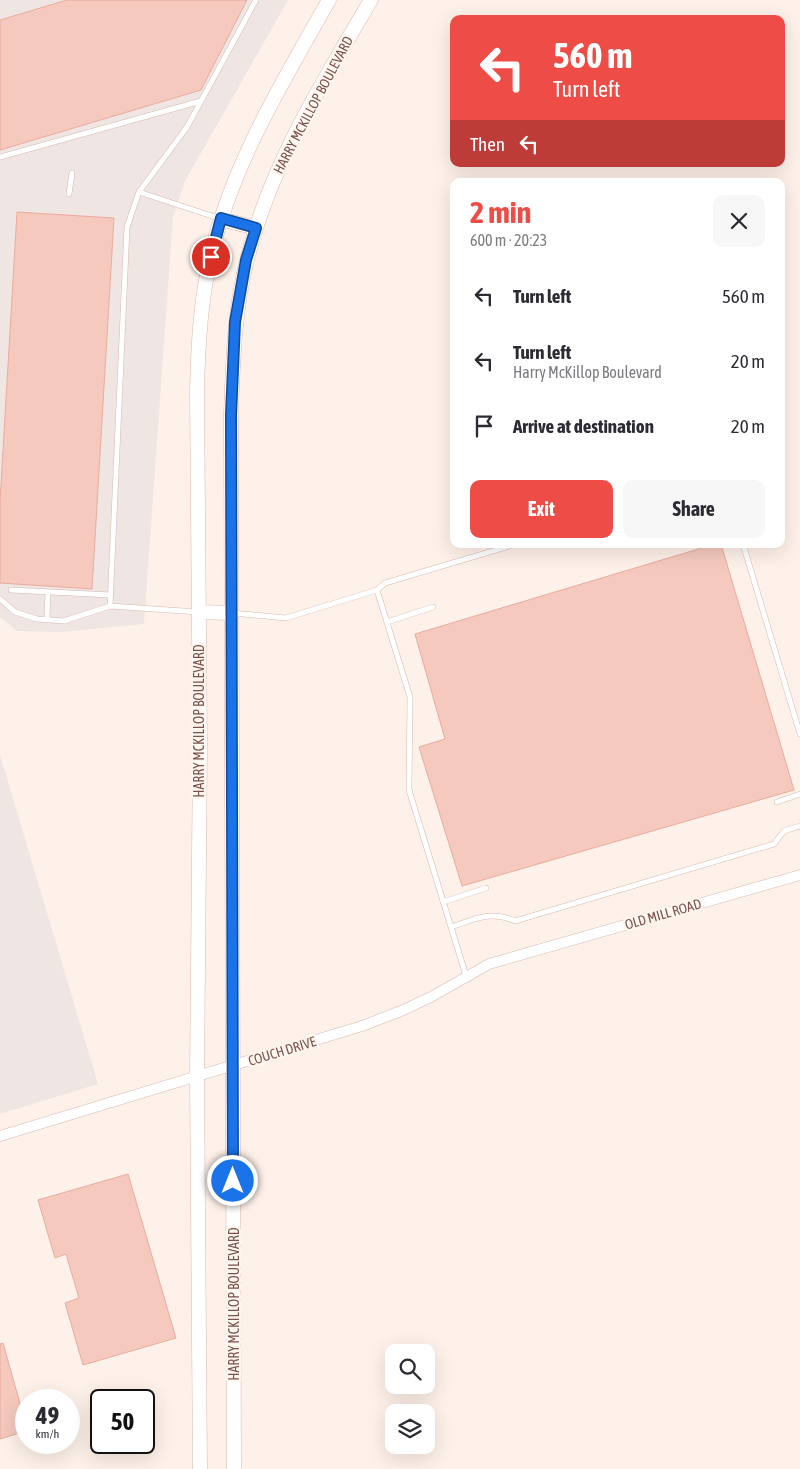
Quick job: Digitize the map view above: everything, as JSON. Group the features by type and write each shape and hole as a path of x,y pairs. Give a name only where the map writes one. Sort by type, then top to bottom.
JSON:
{"main road":[{"name":"HARRY MCKILLOP BOULEVARD","path":"200,1469 197,1077 200,758 198,361 202,301 221,218 234,182 269,108 329,0"},
{"name":"HARRY MCKILLOP BOULEVARD","path":"234,1469 231,415 235,322 240,289 256,228 268,195 294,136 371,0"},
{"path":"221,218 256,228"},
{"path":"199,612 231,613"}],"street":[{"name":"OLD MILL ROAD","path":"526,953 800,875"},
{"name":"COUCH DRIVE","path":"0,1136 381,1019 430,997 489,964 526,953"}],"lane":[{"path":"110,606 127,228 139,192 187,128 256,0"},
{"path":"0,157 201,100"},
{"path":"69,194 72,174"},
{"path":"139,192 221,218"},
{"path":"231,613 286,618 377,590 385,583 503,548"},
{"path":"744,548 800,734"},
{"path":"11,590 110,595"},
{"path":"377,590 410,697 409,790 466,976"},
{"path":"47,619 48,592"},
{"path":"0,599 15,612 37,619 64,621 110,606 199,612"},
{"path":"387,622 433,607"},
{"path":"777,802 800,794"},
{"path":"451,926 492,914 506,916 515,920 774,844 784,831 800,826"},
{"path":"443,902 486,888"}],"shaded area":[{"path":"0,0 288,0 185,181 173,217 144,624 60,632 17,631 0,617"},
{"path":"0,755 98,1084 0,1114"}],"building":[{"path":"67,0 247,0 201,90 0,150 0,20"},
{"path":"17,212 114,218 92,589 0,583 0,502"},
{"path":"702,548 722,548 794,790 462,886 419,747 445,739 415,634"},
{"path":"128,1174 176,1338 83,1365 65,1303 79,1298 66,1254 55,1258 38,1200"},
{"path":"3,1343 16,1389 15,1434 0,1439 0,1344"}],"route":[{"path":"211,257 221,218 256,228 246,260 235,322 231,415 233,1181"}]}
